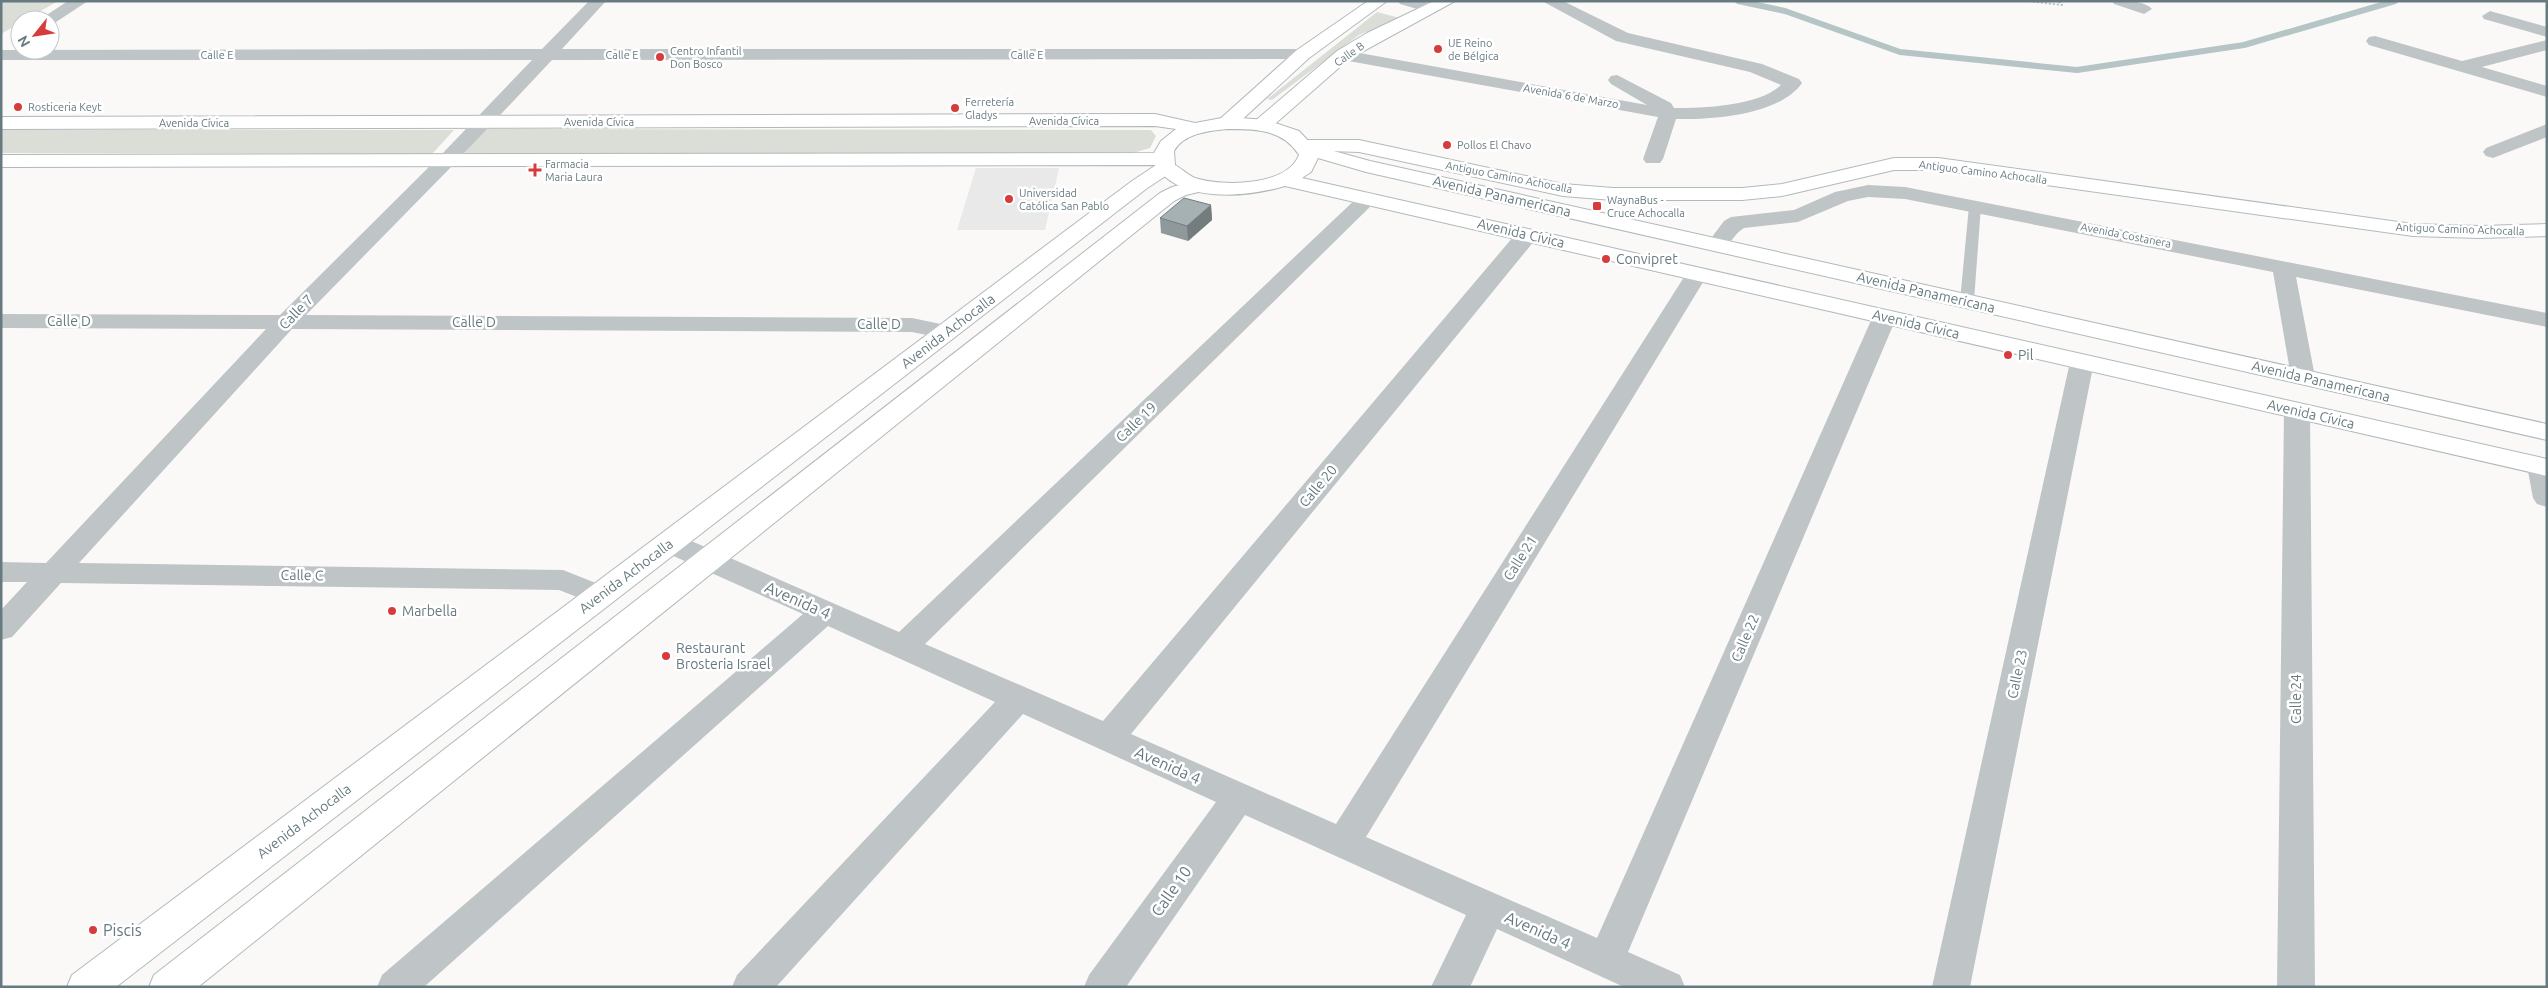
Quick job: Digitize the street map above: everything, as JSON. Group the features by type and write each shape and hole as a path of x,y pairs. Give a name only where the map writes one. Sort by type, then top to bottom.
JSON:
{"main road":[{"name":"Calle B","path":"1227,123 1303,54 1379,1"},
{"name":"Calle B","path":"1262,125 1344,55 1373,37 1448,1"},
{"name":"Avenida Cívica","path":"1,123 1155,120 1176,123 1195,129"},
{"name":"Avenida Panamericana","path":"1195,129 1227,123 1262,125 1291,134 1306,147 1366,166 2547,432"},
{"path":"1195,129 1178,136 1169,143 1164,151 1165,163 1179,178 1200,186 1240,190 1266,186 1286,180 1303,168 1307,162 1306,147"},
{"name":"Antiguo Camino Achocalla","path":"1306,147 1359,146 1544,186 1613,194 1742,194 1782,190 1849,174 1912,163 1938,164 2413,230 2479,232 2547,230"},
{"path":"1,161 447,160 1165,163"},
{"name":"Avenida Achocalla","path":"86,987 947,332 1165,163"},
{"name":"Avenida Cívica","path":"1286,180 2544,467"},
{"path":"168,987 1167,197 1179,191 1200,186"}],"street":[{"path":"60,13 80,1"},
{"name":"Calle 7","path":"1,629 287,321 447,160 598,1"},
{"path":"1406,1 1431,8"},
{"name":"Avenida 6 de Marzo","path":"1344,55 1670,113 1725,110 1757,104 1776,98 1788,91 1793,83 1756,68 1622,37 1550,1"},
{"path":"2120,1 2144,9"},
{"path":"2490,16 2547,32"},
{"path":"2376,41 2547,92"},
{"path":"2460,67 2547,45"},
{"name":"Calle E","path":"1,55 1303,54"},
{"path":"1617,80 1670,113 1653,159"},
{"path":"2493,152 2547,130"},
{"name":"Avenida Costanera","path":"1717,245 1732,226 1739,222 1798,216 1842,196 1868,191 1905,193 2283,266 2547,320"},
{"name":"Calle 19","path":"903,647 1368,198"},
{"name":"Calle 20","path":"1108,738 1527,235"},
{"path":"2283,266 2303,377"},
{"name":"Calle 21","path":"1343,843 1697,274"},
{"name":"Calle 22","path":"1606,960 1884,316"},
{"name":"Calle D","path":"1,321 912,324 947,332"},
{"name":"Calle 23","path":"1951,987 2082,362"},
{"name":"Calle 24","path":"2296,987 2297,411"},
{"path":"2544,467 2547,498"},
{"name":"Avenida 4","path":"670,543 1666,987"},
{"name":"Calle C","path":"1,572 56,571 562,580 600,596"},
{"path":"396,987 825,612"},
{"path":"751,987 1018,698"},
{"name":"Calle 10","path":"1103,987 1239,796"},
{"path":"1450,987 1490,908"}],"lane":[{"path":"1967,301 1975,206"}],"path":[{"path":"2029,1 2062,5 2059,1"}],"shaded area":[{"path":"1,1 58,1 42,10 10,10 10,29 1,34"},
{"path":"1377,12 1400,18 1359,35 1272,100 1267,99"},
{"path":"485,129 1151,130 1156,136 1150,148 1133,153 465,153"},
{"path":"1,130 454,130 432,154 1,153"},
{"name":"Universidad Católica San Pablo","path":"976,168 1059,168 1045,230 957,230"}],"building":[{"path":"1184,198 1211,205 1187,226 1160,218"}],"waterway":[{"path":"1738,1 1785,11 1900,52 2077,70 2244,45 2395,1"}],"place":[{"name":"UE Reino de Bélgica","path":"1438,49"},
{"name":"Centro Infantil Don Bosco","path":"660,57"},
{"name":"Rosticeria Keyt","path":"18,107"},
{"name":"Ferretería Gladys","path":"955,108"},
{"name":"Pollos El Chavo","path":"1447,145"},
{"name":"Farmacia Maria Laura","path":"535,170"},
{"name":"Universidad Católica San Pablo","path":"1009,199"},
{"name":"WaynaBus - Cruce Achocalla","path":"1597,206"},
{"name":"Convipret","path":"1606,259"},
{"name":"Pil","path":"2008,355"},
{"name":"Marbella","path":"392,611"},
{"name":"Restaurant Brosteria Israel","path":"666,656"},
{"name":"Piscis","path":"93,930"}]}
